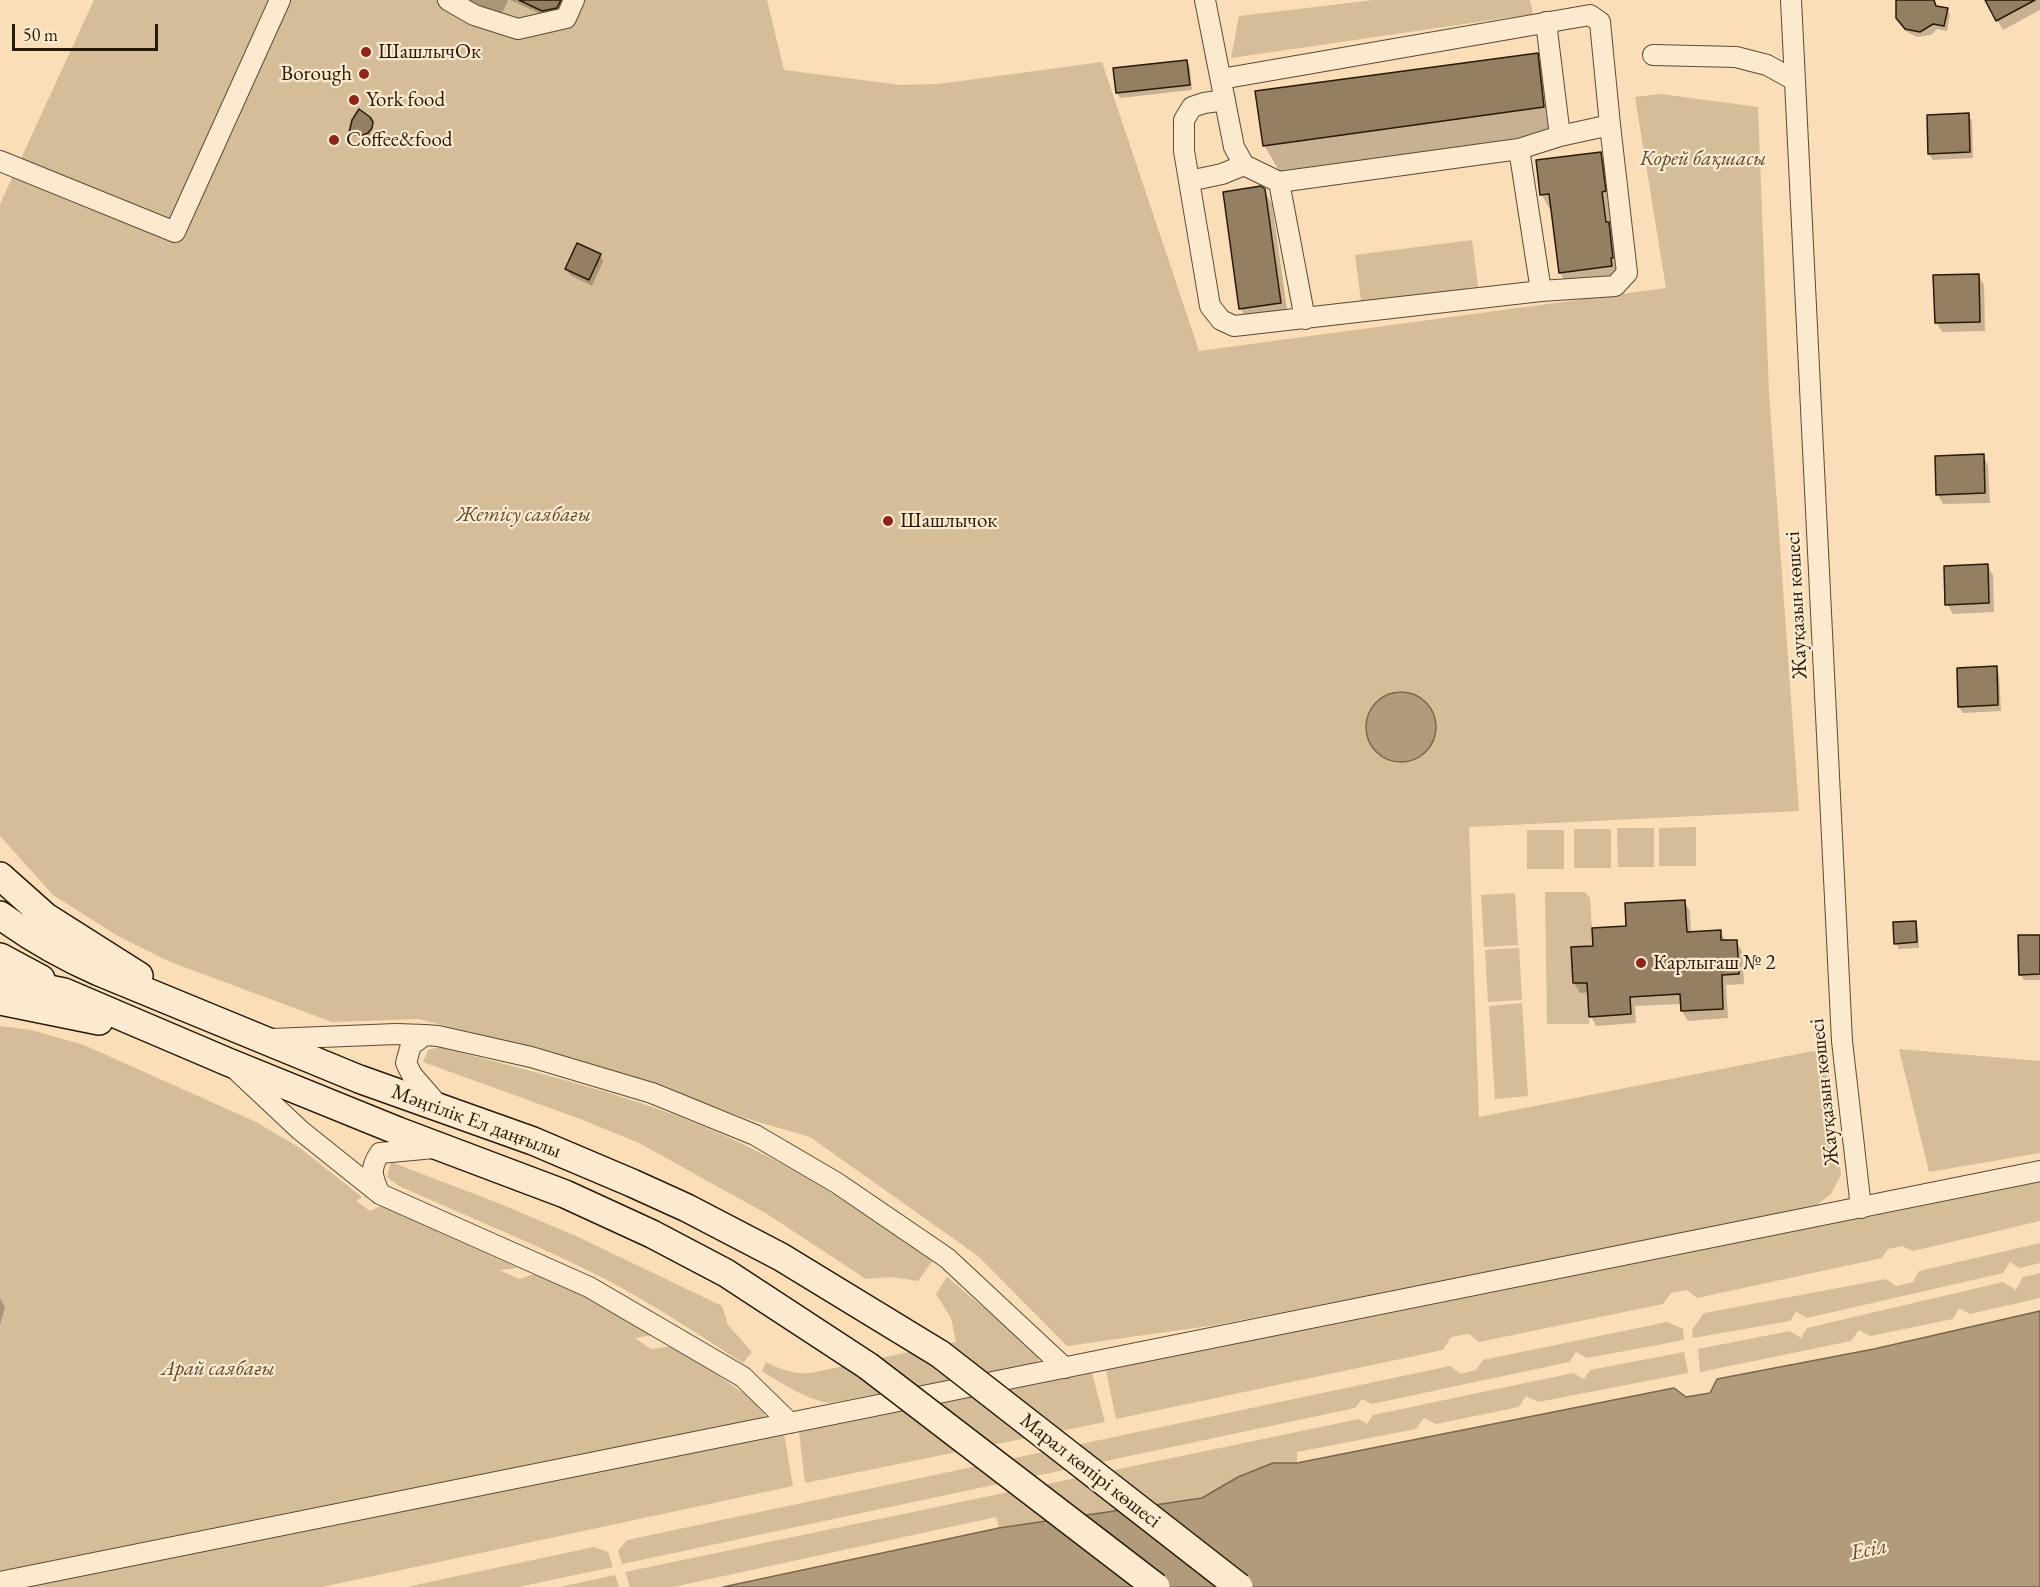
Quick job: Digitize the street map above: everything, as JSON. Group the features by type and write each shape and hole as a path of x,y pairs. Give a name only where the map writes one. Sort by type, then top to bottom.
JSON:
{"main road":[{"path":"0,876 46,917 199,1013"},
{"name":"Мәңгілік Ел даңғылы","path":"0,915 64,957 358,1079 533,1141 687,1208 781,1257 940,1354"},
{"path":"0,957 64,992"},
{"name":"Мәңгілік Ел даңғылы","path":"0,979 64,992 398,1131 565,1194 652,1234 726,1273 868,1366 1156,1587"},
{"path":"0,1001 81,1016 202,1050"},
{"name":"Марал көпірі көшесі","path":"940,1354 1239,1587"}],"street":[{"path":"0,161 175,232 280,0"},
{"path":"448,0 474,15 518,29 567,18 574,0"},
{"path":"1205,0 1234,147 1244,165 1279,182 1519,149 1610,124"},
{"name":"Жауқазын көшесі","path":"1791,0 1842,1041 1862,1208"},
{"path":"1221,79 1590,15 1600,22 1627,273 1615,286 1540,291 1234,326 1221,320 1210,306 1184,151 1184,120 1192,107 1225,100"},
{"path":"1546,22 1560,136"},
{"path":"1653,55 1736,57 1767,64 1794,80"},
{"path":"1519,149 1540,291"},
{"path":"1189,181 1221,174 1244,165"},
{"path":"1279,182 1305,319"},
{"path":"260,1039 310,1039 396,1034 438,1036 542,1060 652,1094 755,1135 837,1183 947,1258 1065,1368"},
{"path":"425,1035 411,1045 406,1063 412,1075 441,1108"},
{"path":"228,1062 300,1130 380,1194 589,1287 743,1377 790,1423"},
{"path":"380,1194 372,1178 372,1165 380,1153 442,1147"},
{"path":"0,1582 2040,1171"}],"green space":[{"name":"Жетісу саябағы","path":"94,0 767,0 784,70 901,85 938,84 1102,62 1199,351 1666,288 1635,97 1661,94 1758,107 1769,393 1799,811 1469,827 1479,1117 1813,1051 1828,1057 1841,1175 1831,1194 1815,1206 1482,1274 1216,1325 1067,1346 978,1256 810,1137 745,1118 640,1079 419,1019 332,1022 168,961 118,936 53,895 0,836 0,204"},
{"path":"1374,0 1530,0 1533,14 1231,58 1239,16"},
{"path":"1472,240 1479,293 1362,308 1355,255"},
{"path":"1696,827 1696,866 1659,866 1659,828"},
{"path":"1617,828 1654,828 1654,867 1618,867"},
{"path":"1574,829 1611,829 1611,868 1574,868"},
{"path":"1527,830 1564,830 1564,869 1527,869"},
{"path":"1545,892 1585,892 1590,898 1593,946 1571,947 1573,983 1587,983 1589,1024 1547,1024"},
{"path":"1515,893 1518,945 1484,947 1481,895"},
{"path":"1519,948 1522,1000 1488,1002 1485,950"},
{"path":"1522,1003 1528,1096 1495,1099 1489,1006"},
{"name":"Арай саябағы","path":"0,1026 31,1030 84,1045 256,1122 300,1148 362,1197 356,1201 370,1211 381,1206 518,1268 499,1270 520,1279 537,1273 581,1294 654,1335 635,1338 651,1349 674,1346 763,1406 765,1417 760,1419 784,1434 793,1486 322,1587 0,1587"},
{"path":"440,1047 613,1094 714,1131 800,1174 933,1260 918,1281 891,1277 866,1279 767,1214 639,1143 583,1120 423,1062 428,1050"},
{"path":"1899,1049 2040,1061 2040,1153 1929,1172"},
{"path":"391,1162 576,1236 722,1306 728,1325 752,1352 743,1363 607,1280 399,1186 387,1177"},
{"path":"2040,1181 2040,1221 1913,1251 1902,1246 1888,1249 1882,1258 1697,1298 1687,1290 1671,1293 1663,1304 1479,1342 1469,1334 1451,1337 1443,1350 1116,1419 1106,1370"},
{"path":"2040,1243 2040,1263 2020,1268 2010,1262 2003,1273 1807,1318 1796,1312 1790,1321 1693,1338 1692,1330 1704,1313 1886,1279 1896,1286 1913,1282 1919,1271"},
{"path":"2040,1273 2040,1298 1970,1314 1959,1308 1953,1319 1870,1336 1859,1330 1851,1341 1700,1372 1698,1349 1790,1331 1801,1338 1807,1328 2003,1282 2016,1290 2023,1277"},
{"path":"947,1277 1038,1353 1039,1359 1036,1364 829,1403 803,1395 762,1371 766,1362 788,1371 811,1373 956,1342 951,1318 936,1294"},
{"path":"1667,1322 1683,1329 1684,1340 1587,1358 1576,1352 1569,1362 1372,1404 1362,1399 1355,1408 622,1564 618,1551 627,1540 1450,1366 1461,1374 1476,1370 1483,1360"},
{"path":"1684,1352 1688,1373 1538,1402 1526,1396 1519,1407 1436,1424 1424,1418 1416,1429 1297,1452 1297,1463 1272,1463 1237,1477 1202,1498 999,1528 996,1517 673,1587 630,1587 625,1572 1359,1419 1367,1424 1373,1415 1573,1373 1584,1379 1590,1370"},
{"path":"1092,1373 1105,1422 805,1483 799,1432"},
{"path":"594,1547 608,1552 613,1567 518,1587 406,1587"},
{"path":"615,1575 619,1587 560,1587"}],"water":[{"path":"1401,692 1414,695 1426,702 1433,714 1436,727 1433,740 1426,752 1414,759 1401,762 1388,759 1376,752 1369,740 1366,727 1369,714 1376,702 1388,695"},
{"name":"Есіл","path":"2040,1311 2040,1587 723,1587 999,1528 1202,1498 1238,1477 1273,1463 1297,1463 1674,1388 1686,1397 1710,1393 1717,1379 1874,1349"}],"building":[{"path":"519,0 561,0 557,8 542,11"},
{"path":"1896,0 1934,0 1936,6 1948,8 1944,26 1933,24 1920,32 1905,29 1896,18"},
{"path":"1985,0 2035,0 1996,21"},
{"path":"1538,53 1544,107 1263,146 1255,91"},
{"path":"1187,60 1190,85 1116,93 1113,68"},
{"path":"359,109 373,122 372,128 363,135 349,133 352,120"},
{"path":"1969,113 1970,152 1928,154 1927,115"},
{"path":"1601,152 1606,191 1602,192 1606,222 1609,222 1612,266 1559,273 1549,194 1540,195 1536,160"},
{"path":"1261,186 1265,189 1281,303 1239,309 1223,192"},
{"path":"577,243 601,254 589,280 565,269"},
{"path":"1979,274 1980,322 1935,323 1933,275"},
{"path":"1984,454 1985,493 1936,495 1935,456"},
{"path":"1988,564 1989,603 1945,605 1944,566"},
{"path":"1997,666 1998,705 1958,707 1957,668"},
{"name":"Карлыгаш № 2","path":"1685,900 1687,932 1721,930 1721,940 1737,940 1739,974 1722,975 1723,1009 1681,1011 1680,994 1630,997 1631,1014 1589,1017 1587,983 1573,983 1571,947 1593,946 1592,928 1626,926 1625,903"},
{"path":"1916,921 1917,942 1894,944 1893,922"},
{"path":"2018,935 2040,935 2040,974 2019,975"}],"place":[{"name":"ШашлычОк","path":"366,52"},
{"name":"Borough","path":"364,74"},
{"name":"York food","path":"354,100"},
{"name":"Coffee&food","path":"334,140"},
{"name":"Шашлычок","path":"888,521"},
{"name":"Карлыгаш № 2","path":"1641,963"}],"park label":[{"name":"Корей бақшасы","path":"1703,159"}]}
